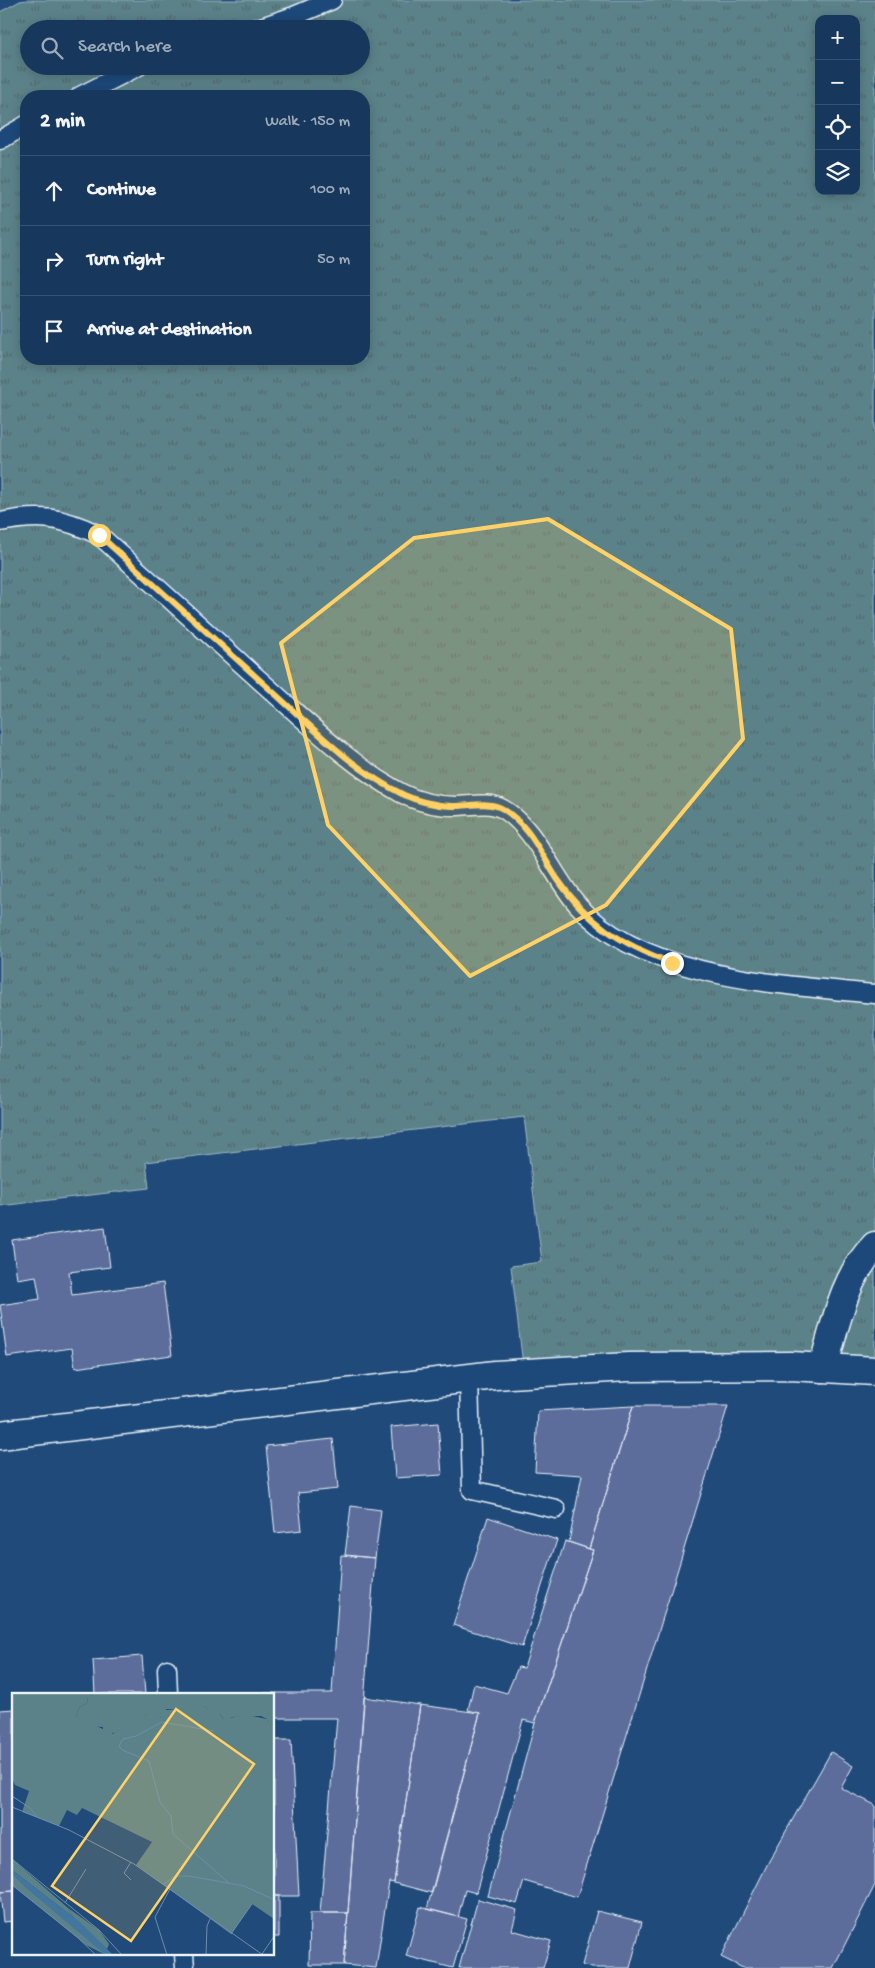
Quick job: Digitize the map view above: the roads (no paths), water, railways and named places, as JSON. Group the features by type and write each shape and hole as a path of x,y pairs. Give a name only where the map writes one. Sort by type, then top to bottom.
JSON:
{"street":[{"path":"823,1368 847,1289 866,1255 875,1246"},
{"path":"0,1436 469,1378 628,1367 823,1368 875,1372"}],"lane":[{"path":"282,20 332,0"},
{"path":"92,90 121,75"},
{"path":"0,140 20,128"},
{"path":"0,522 26,517 48,517 73,523 99,535 331,744 373,776 404,795 431,804 483,805 501,808 521,822 557,878 579,907 608,932 636,950 672,963 724,974 807,988 875,994"},
{"path":"469,1378 472,1490 556,1509"},
{"path":"167,1669 168,1693"}]}
